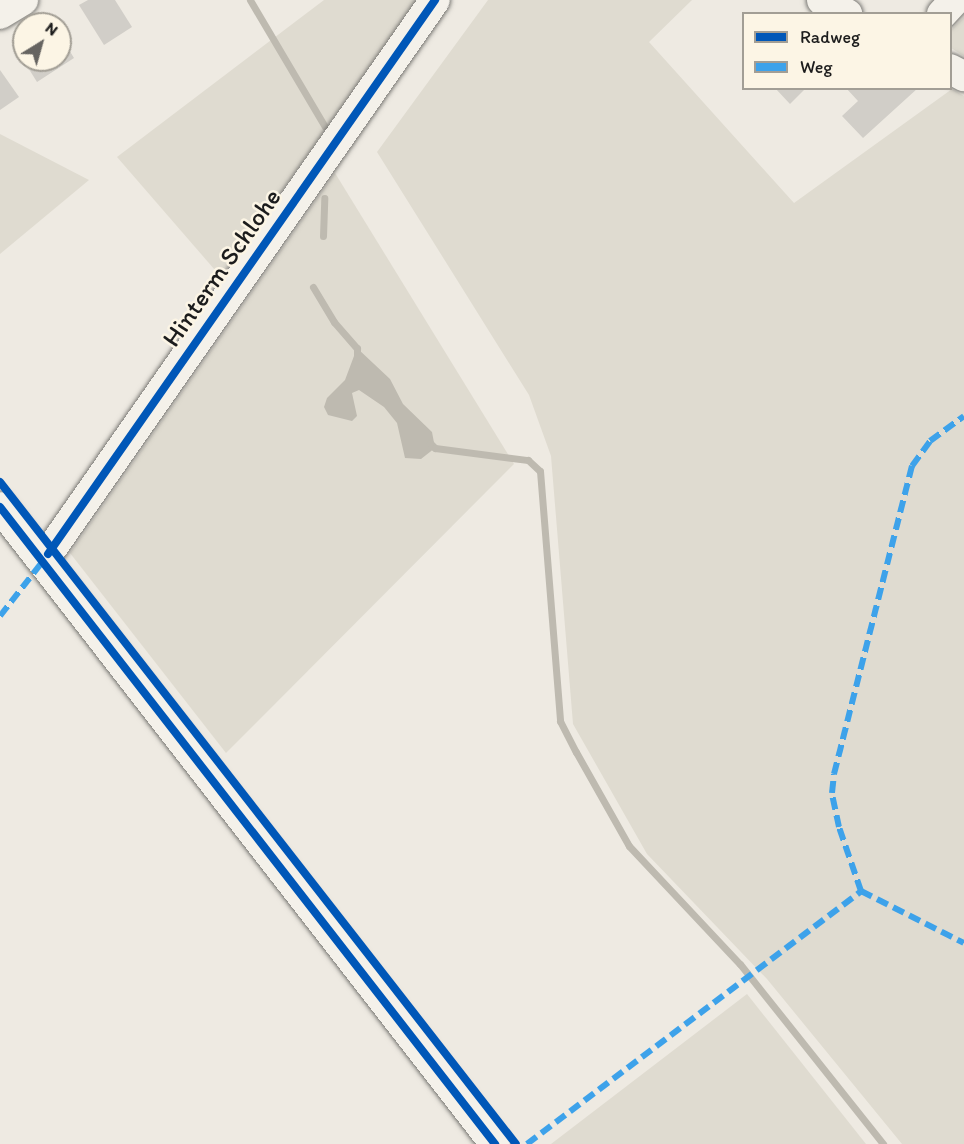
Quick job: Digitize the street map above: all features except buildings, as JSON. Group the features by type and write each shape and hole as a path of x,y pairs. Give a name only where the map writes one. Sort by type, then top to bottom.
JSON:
{"street":[{"path":"0,14 23,0"},
{"name":"Hinterm Schlohe","path":"43,561 435,0"},
{"path":"822,0 843,12"},
{"path":"944,12 955,0"},
{"path":"0,507 495,1144"}],"shaded area":[{"path":"324,0 417,0 221,277 117,157"},
{"path":"488,0 692,0 649,42 794,203 952,89 964,96 964,1144 902,1144 767,979 647,854 573,724 551,456 529,395 377,152"},
{"path":"964,17 964,56 952,49 952,29"},
{"path":"0,134 89,180 0,254"},
{"path":"335,173 514,464 226,753 70,553"},
{"path":"357,348 390,379 403,404 432,432 435,448 421,459 405,458 397,423 384,407 359,390 352,393 357,416 352,421 328,415 324,407 327,398 345,380"},
{"path":"747,994 866,1144 551,1144"}],"waterway":[{"path":"250,0 325,127"},
{"path":"323,236 324,198"},
{"path":"313,287 334,322 357,348 357,357"},
{"path":"430,443 435,448 528,460 540,471 560,721 629,846 740,964 883,1144"}],"marked path":[{"path":"861,891 839,827 832,793 834,774 912,466 930,441 964,416"},
{"path":"0,616 43,561"},
{"path":"527,1144 861,891 964,943"}],"cycle path":[{"path":"48,554 435,0"},
{"path":"0,482 516,1144"},
{"path":"0,507 495,1144"}]}
